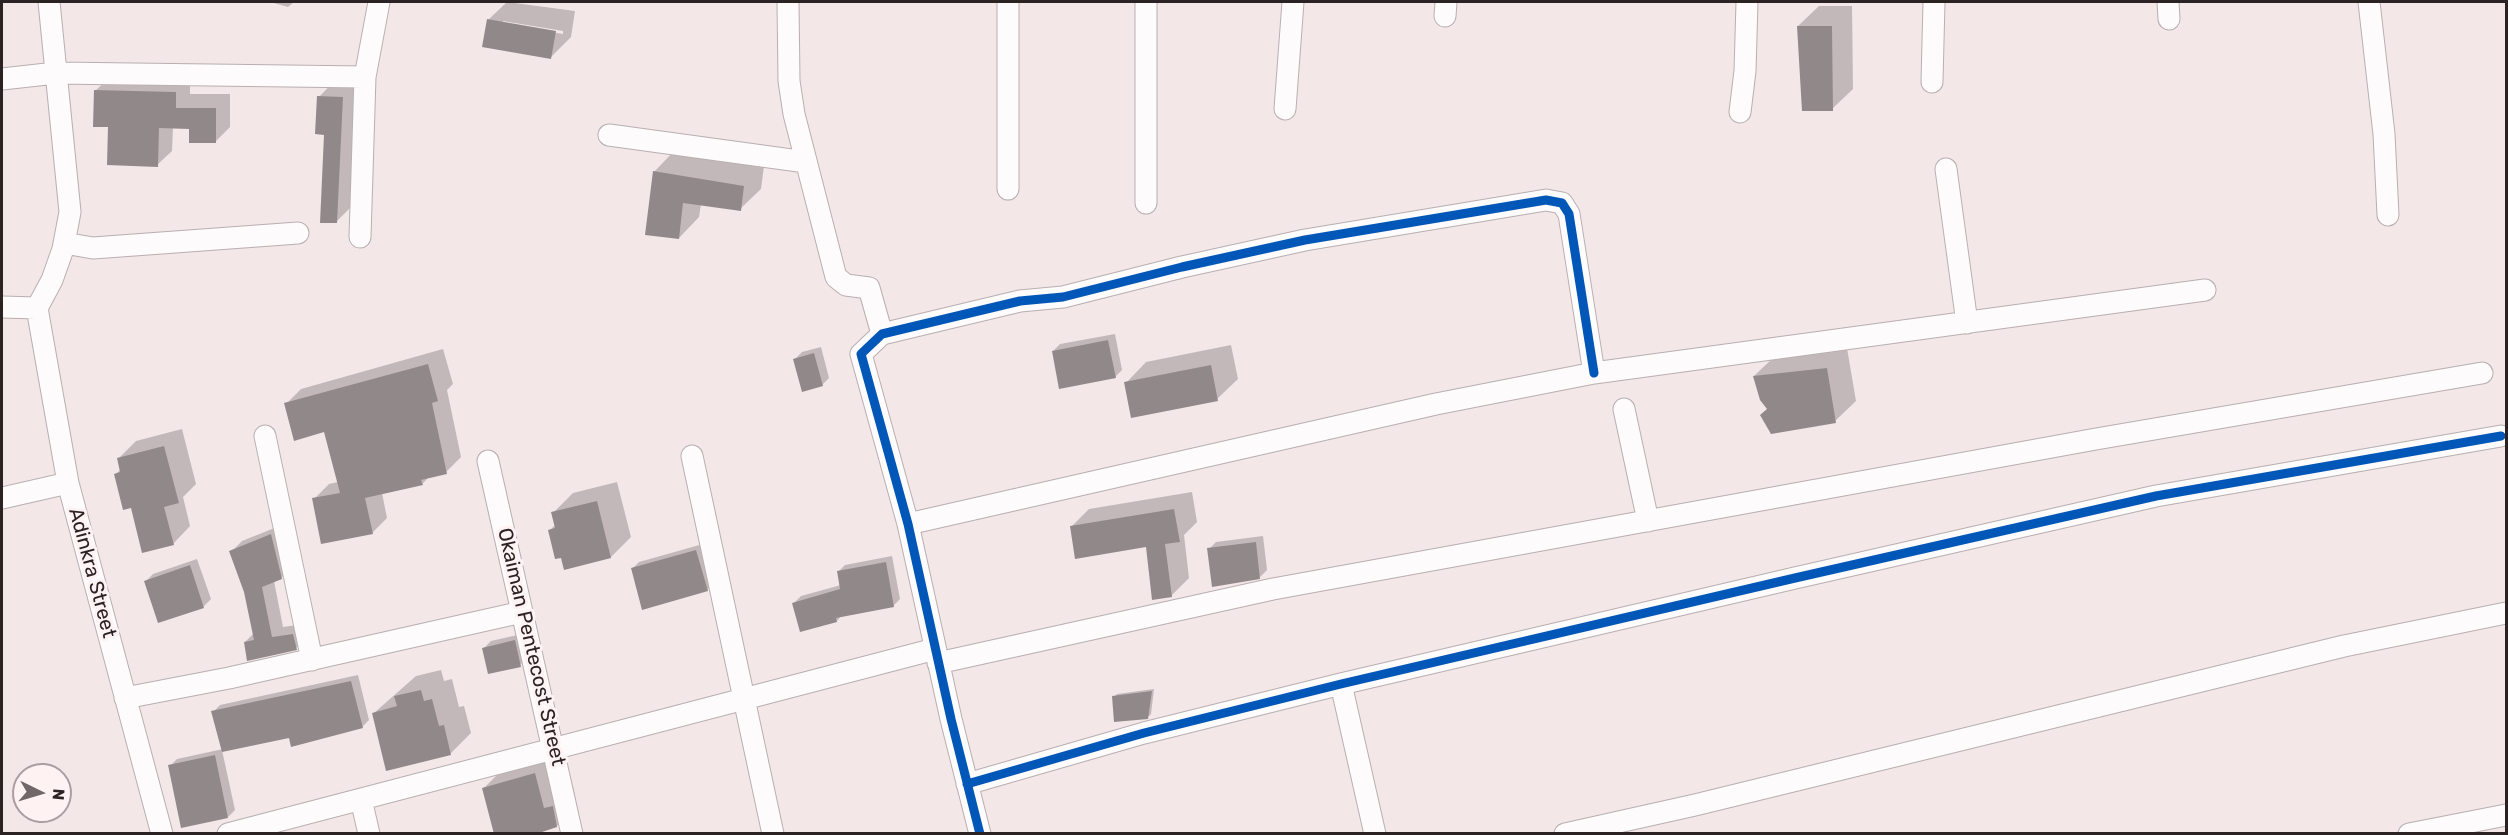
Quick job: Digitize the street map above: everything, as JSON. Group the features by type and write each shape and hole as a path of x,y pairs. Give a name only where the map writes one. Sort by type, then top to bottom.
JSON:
{"street":[{"path":"2,307 37,308 52,280 64,246 70,212 49,2"},
{"path":"360,237 365,77 379,2"},
{"path":"788,2 789,81 806,162 836,277 846,285 869,288 881,329"},
{"path":"1008,2 1008,189"},
{"path":"1146,2 1146,203"},
{"path":"1285,109 1293,2"},
{"path":"1740,112 1745,71 1747,2"},
{"path":"1932,82 1934,2"},
{"path":"2368,2 2384,134 2388,215"},
{"path":"2,79 56,73 365,77"},
{"path":"609,135 806,162"},
{"path":"1946,170 1967,323"},
{"path":"980,834 936,656 908,524 861,354 881,329 1020,302 1063,297 1182,267 1305,240 1546,200 1562,202 1569,214 1594,374"},
{"path":"64,246 93,248 298,233"},
{"path":"908,524 1436,404 1594,374 2205,290"},
{"name":"Adinkra Street","path":"37,308 68,483 162,834"},
{"path":"228,834 742,699 936,656 1273,589 2096,439 2482,373"},
{"path":"1624,409 1648,521"},
{"path":"265,436 312,660"},
{"path":"967,784 1144,733 1341,684 2156,496 2501,436"},
{"path":"692,456 742,699 773,834"},
{"name":"Okaiman Pentecost Street","path":"488,461 572,834"},
{"path":"2,498 68,483"},
{"path":"125,698 312,660 522,612"},
{"path":"1565,834 1718,799 2344,646 2506,613"},
{"path":"1341,684 1376,834"},
{"path":"361,799 369,834"},
{"path":"2409,834 2506,815"}],"building":[{"path":"487,19 556,31 551,59 482,47"},
{"path":"1797,26 1832,26 1833,111 1802,111"},
{"path":"94,90 176,92 176,108 216,108 216,143 189,143 189,129 159,128 158,167 107,165 108,127 93,127"},
{"path":"317,96 343,97 337,223 320,223 324,135 315,134"},
{"path":"653,171 744,186 741,211 683,203 679,239 645,235"},
{"path":"1108,340 1116,378 1059,389 1052,351"},
{"path":"814,353 823,386 802,392 793,359"},
{"path":"428,364 438,401 432,403 447,474 421,480 423,485 365,498 373,534 321,544 312,498 340,493 324,432 294,441 284,403"},
{"path":"1211,365 1218,401 1131,418 1124,382"},
{"path":"1827,368 1836,423 1771,434 1760,415 1767,409 1760,400 1753,376"},
{"path":"164,446 179,503 164,507 174,545 142,553 131,508 123,510 114,474 120,472 117,458"},
{"path":"597,501 611,558 564,570 561,558 555,559 548,530 555,528 551,512"},
{"path":"1174,509 1180,542 1165,544 1172,597 1152,600 1146,547 1075,559 1070,526"},
{"path":"271,534 282,579 262,587 272,637 293,634 297,650 247,661 244,642 254,640 244,592 229,551"},
{"path":"1256,542 1260,579 1212,587 1207,548"},
{"path":"696,550 708,591 642,610 631,568"},
{"path":"886,562 894,607 836,618 837,622 800,632 792,603 840,589 837,571"},
{"path":"190,565 204,608 158,623 144,581"},
{"path":"515,640 521,667 488,674 482,648"},
{"path":"351,681 363,728 291,747 289,738 222,752 211,711"},
{"path":"421,690 424,701 432,699 439,726 444,725 451,755 386,771 372,713 397,706 394,696"},
{"path":"1152,691 1148,719 1114,722 1112,696"},
{"path":"215,755 228,818 181,828 168,765"},
{"path":"535,773 544,808 553,806 557,827 536,834 494,834 482,788"}],"cycle path":[{"path":"980,834 951,719 908,524 861,354 882,334 1020,301 1063,297 1182,267 1305,240 1546,200 1562,203 1569,214 1594,373"},
{"path":"967,784 1144,733 1341,684 2156,496 2501,436"}]}
